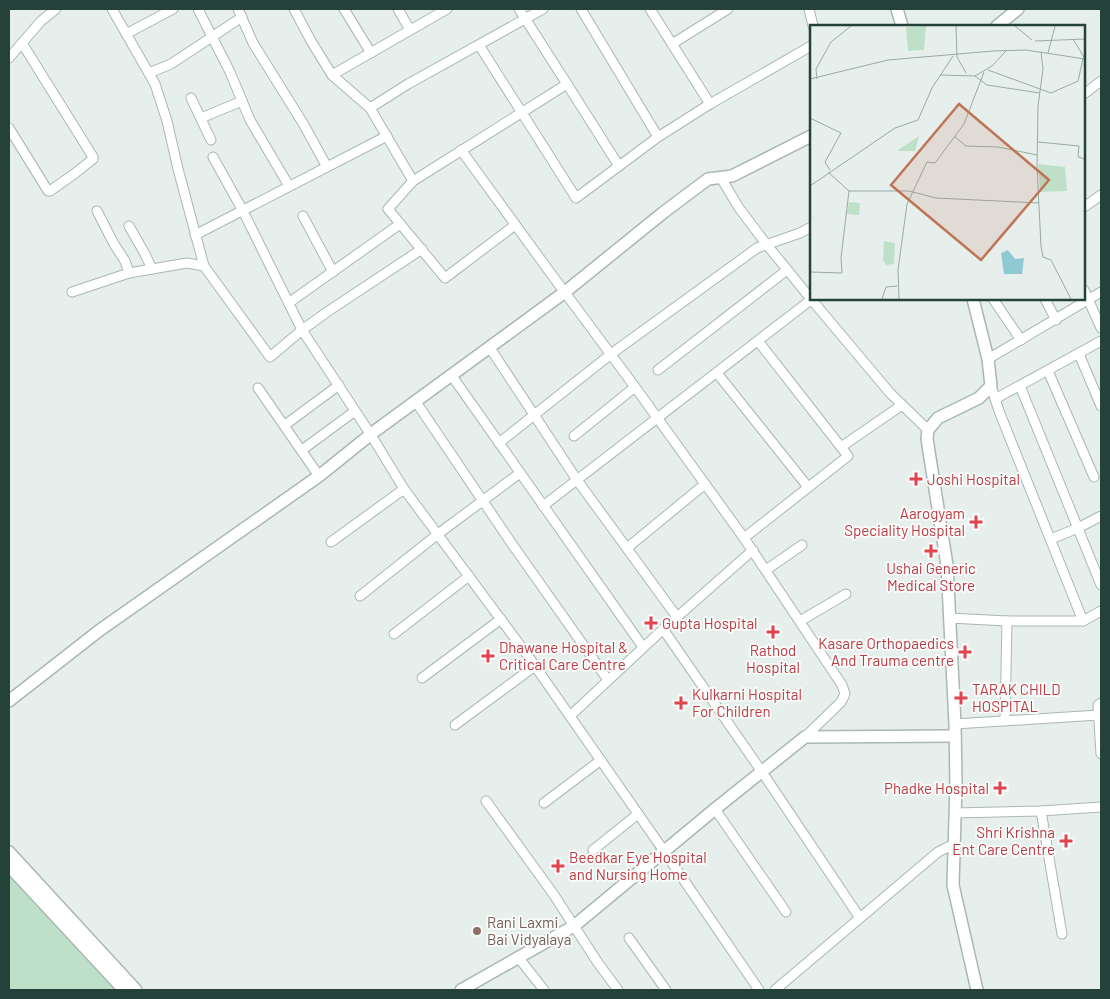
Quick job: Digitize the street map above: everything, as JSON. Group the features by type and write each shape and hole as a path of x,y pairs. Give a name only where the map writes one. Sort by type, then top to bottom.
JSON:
{"street":[{"path":"9,58 44,12 56,9"},
{"path":"112,9 155,84 167,121 204,266 270,356 327,312 422,249"},
{"path":"126,34 173,9"},
{"path":"198,9 230,72 250,120 290,186"},
{"path":"294,9 332,75 370,108 413,180"},
{"path":"344,9 371,53"},
{"path":"398,9 410,30"},
{"path":"332,75 447,9"},
{"path":"519,9 619,166"},
{"path":"370,108 408,84 543,9"},
{"path":"581,9 658,137"},
{"path":"650,9 710,104"},
{"path":"672,44 728,9"},
{"path":"809,9 814,25"},
{"path":"897,9 902,25"},
{"path":"998,25 1018,9"},
{"path":"149,73 171,64 189,53 240,13 253,43 304,125 326,167"},
{"path":"9,128 48,191 74,174 93,158 22,43"},
{"path":"479,45 576,198 658,137 710,104 810,47"},
{"path":"1085,93 1101,81"},
{"path":"516,225 445,278 388,209 413,180 566,84"},
{"path":"191,98 211,140"},
{"path":"201,118 242,101"},
{"path":"195,235 387,136"},
{"path":"9,701 100,630 319,476 370,435 565,292 708,179 732,176 810,137"},
{"path":"461,150 753,550 842,685 845,694 841,702 805,737 574,926 461,990"},
{"path":"213,157 290,302 302,330 404,488 535,666 759,990"},
{"path":"721,178 739,208 810,298"},
{"path":"1085,206 1101,195"},
{"path":"97,211 125,261 129,273"},
{"path":"303,216 333,272"},
{"path":"290,302 400,224"},
{"path":"129,226 152,270"},
{"path":"499,443 610,354 757,248 810,228"},
{"path":"72,292 129,273 187,263 204,266"},
{"path":"658,370 787,270"},
{"path":"1085,292 1101,328"},
{"path":"988,359 1101,292"},
{"path":"543,506 810,300"},
{"path":"812,300 890,393 928,430"},
{"path":"972,300 988,359 991,386 995,399 1084,621"},
{"path":"994,300 1021,340"},
{"path":"1046,300 1056,320"},
{"path":"744,538 847,458 848,455 758,341"},
{"path":"995,399 1101,341"},
{"path":"490,348 577,480 677,617"},
{"path":"1079,354 1101,406"},
{"path":"1048,371 1094,476"},
{"path":"717,373 808,487"},
{"path":"452,376 643,647"},
{"path":"285,425 339,385"},
{"path":"977,990 954,884 955,724 946,565 927,439 928,430 938,418 979,398 991,386"},
{"path":"1020,386 1101,585"},
{"path":"574,436 635,387"},
{"path":"258,388 319,476"},
{"path":"416,402 608,680"},
{"path":"841,447 902,405"},
{"path":"302,450 355,411"},
{"path":"360,596 482,500 520,473"},
{"path":"627,548 706,484"},
{"path":"331,542 404,488"},
{"path":"1051,539 1101,516"},
{"path":"766,570 802,545"},
{"path":"570,716 643,647 753,550"},
{"path":"394,634 469,576"},
{"path":"800,621 846,594"},
{"path":"949,618 1007,621 1084,621 1101,611"},
{"path":"422,678 501,620"},
{"path":"1005,721 1007,621"},
{"path":"663,629 860,918"},
{"path":"455,724 535,666"},
{"path":"1101,703 1098,705 1101,754"},
{"path":"955,724 1099,715"},
{"path":"805,737 955,736"},
{"path":"544,803 601,760"},
{"path":"486,801 554,895 598,963 618,990"},
{"path":"955,813 1041,811 1101,807"},
{"path":"715,809 786,912"},
{"path":"1041,811 1062,934"},
{"path":"593,850 638,814"},
{"path":"775,990 938,852 954,844"},
{"path":"9,852 136,990"},
{"path":"9,866 124,990"},
{"path":"629,938 666,990"},
{"path":"518,957 544,990"}],"green space":[{"path":"9,872 119,990 9,990"}],"place":[{"name":"Joshi Hospital","path":"916,479"},
{"name":"Aarogyam Speciality Hospital","path":"976,522"},
{"name":"Ushai Generic Medical Store","path":"931,551"},
{"name":"Gupta Hospital","path":"651,623"},
{"name":"Rathod Hospital","path":"773,632"},
{"name":"Kasare Orthopaedics And Trauma centre","path":"965,652"},
{"name":"Dhawane Hospital & Critical Care Centre","path":"488,656"},
{"name":"TARAK CHILD HOSPITAL","path":"961,698"},
{"name":"Kulkarni Hospital For Children","path":"681,703"},
{"name":"Phadke Hospital","path":"1000,788"},
{"name":"Shri Krishna Ent Care Centre","path":"1066,841"},
{"name":"Beedkar Eye Hospital and Nursing Home","path":"558,866"},
{"name":"Rani Laxmi Bai Vidyalaya","path":"477,931"}]}
